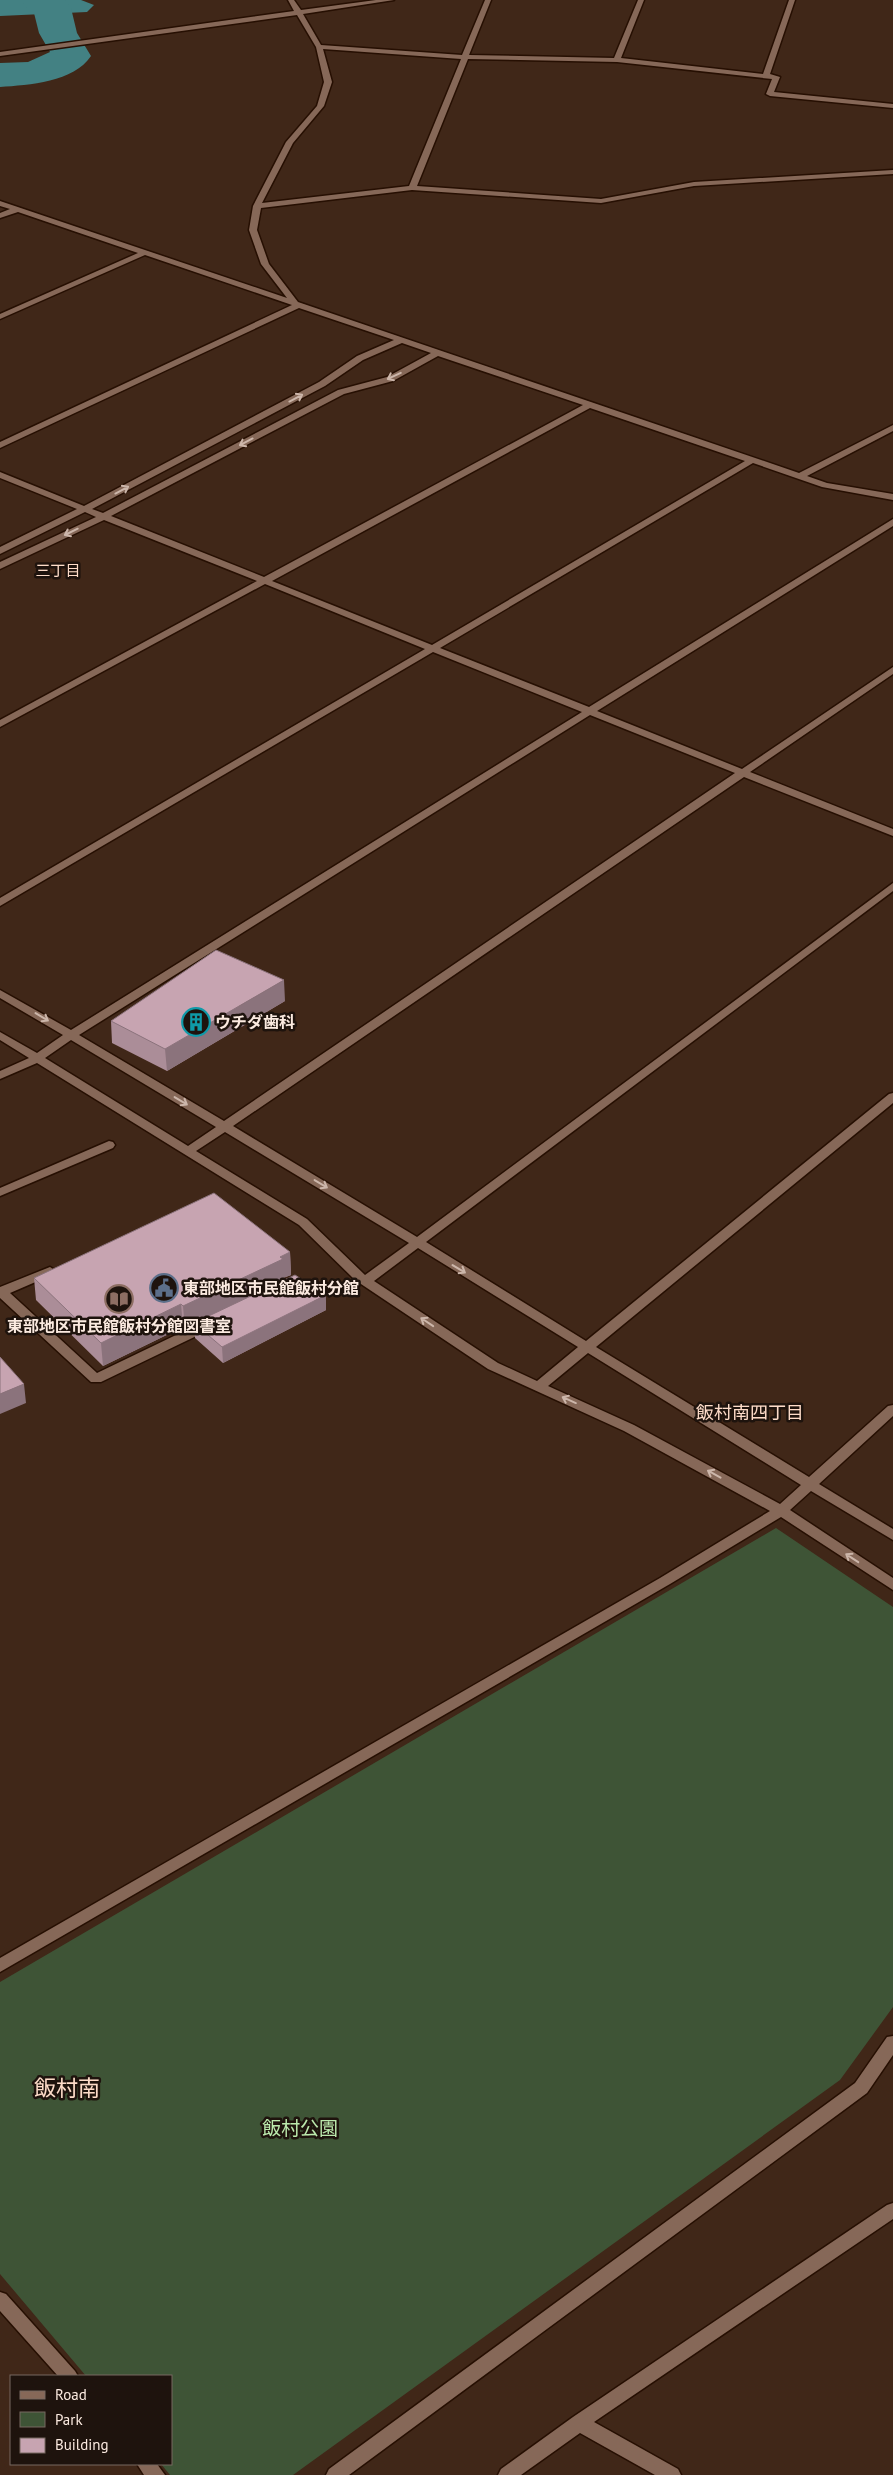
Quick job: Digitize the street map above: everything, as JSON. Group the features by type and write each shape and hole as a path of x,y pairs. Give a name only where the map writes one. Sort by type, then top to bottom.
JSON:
{"street":[{"path":"291,0 297,14 319,47 328,82 320,106 290,142 258,206 253,230 265,264 297,306"},
{"path":"0,54 392,0"},
{"path":"412,188 488,0"},
{"path":"617,60 641,0"},
{"path":"766,76 792,0"},
{"path":"319,47 464,56 617,60 776,77 770,94 893,106"},
{"path":"258,206 412,188 601,201 694,184 893,172"},
{"path":"0,203 297,306 800,476 825,484 893,497"},
{"path":"0,216 17,209"},
{"path":"0,317 144,252"},
{"path":"0,445 297,306"},
{"path":"0,551 85,509 322,384 360,358 400,341"},
{"path":"0,566 104,516 341,392 390,379 437,353"},
{"path":"0,724 589,405"},
{"path":"800,476 893,428"},
{"path":"0,903 752,460"},
{"path":"0,475 893,833"},
{"path":"0,1075 36,1059 71,1035 893,522"},
{"path":"188,1152 893,670"},
{"path":"366,1281 893,886"},
{"path":"0,992 588,1346 893,1535"},
{"path":"0,1035 36,1059 303,1222 366,1281 493,1366 629,1428 782,1511 893,1585"},
{"path":"538,1387 893,1097"},
{"path":"0,1192 109,1145"},
{"path":"64,1265 1,1291 96,1379 218,1320"},
{"path":"0,1966 782,1511 893,1409"},
{"path":"335,2475 861,2088 893,2042"},
{"path":"507,2475 579,2423 893,2210"},
{"path":"0,2298 67,2375"},
{"path":"579,2423 672,2475"},
{"path":"147,2465 156,2475"}],"green space":[{"name":"飯村公園","path":"776,1528 893,1607 893,2007 840,2080 293,2475 170,2475 162,2465 172,2465 172,2375 85,2375 0,2274 0,1982"}],"water":[{"path":"0,0 81,0 94,5 87,12 0,16"}],"building":[{"path":"216,950 284,980 165,1049 111,1021"},
{"name":"東部地区市民館飯村分館","path":"214,1193 290,1252 280,1257 283,1259 183,1306 181,1304 101,1343 34,1278"},
{"path":"295,1275 326,1295 222,1347 194,1323"},
{"path":"0,1357 24,1384 0,1394"}],"waterway":[{"path":"0,75 35,73 72,56 58,33 52,8 40,0"}],"place":[{"name":"ウチダ歯科","path":"196,1022"},
{"name":"東部地区市民館飯村分館","path":"164,1288"},
{"name":"東部地区市民館飯村分館図書室","path":"119,1299"}],"district":[{"name":"三丁目","path":"58,571"},
{"name":"飯村南四丁目","path":"750,1413"},
{"name":"飯村南","path":"67,2088"}]}
